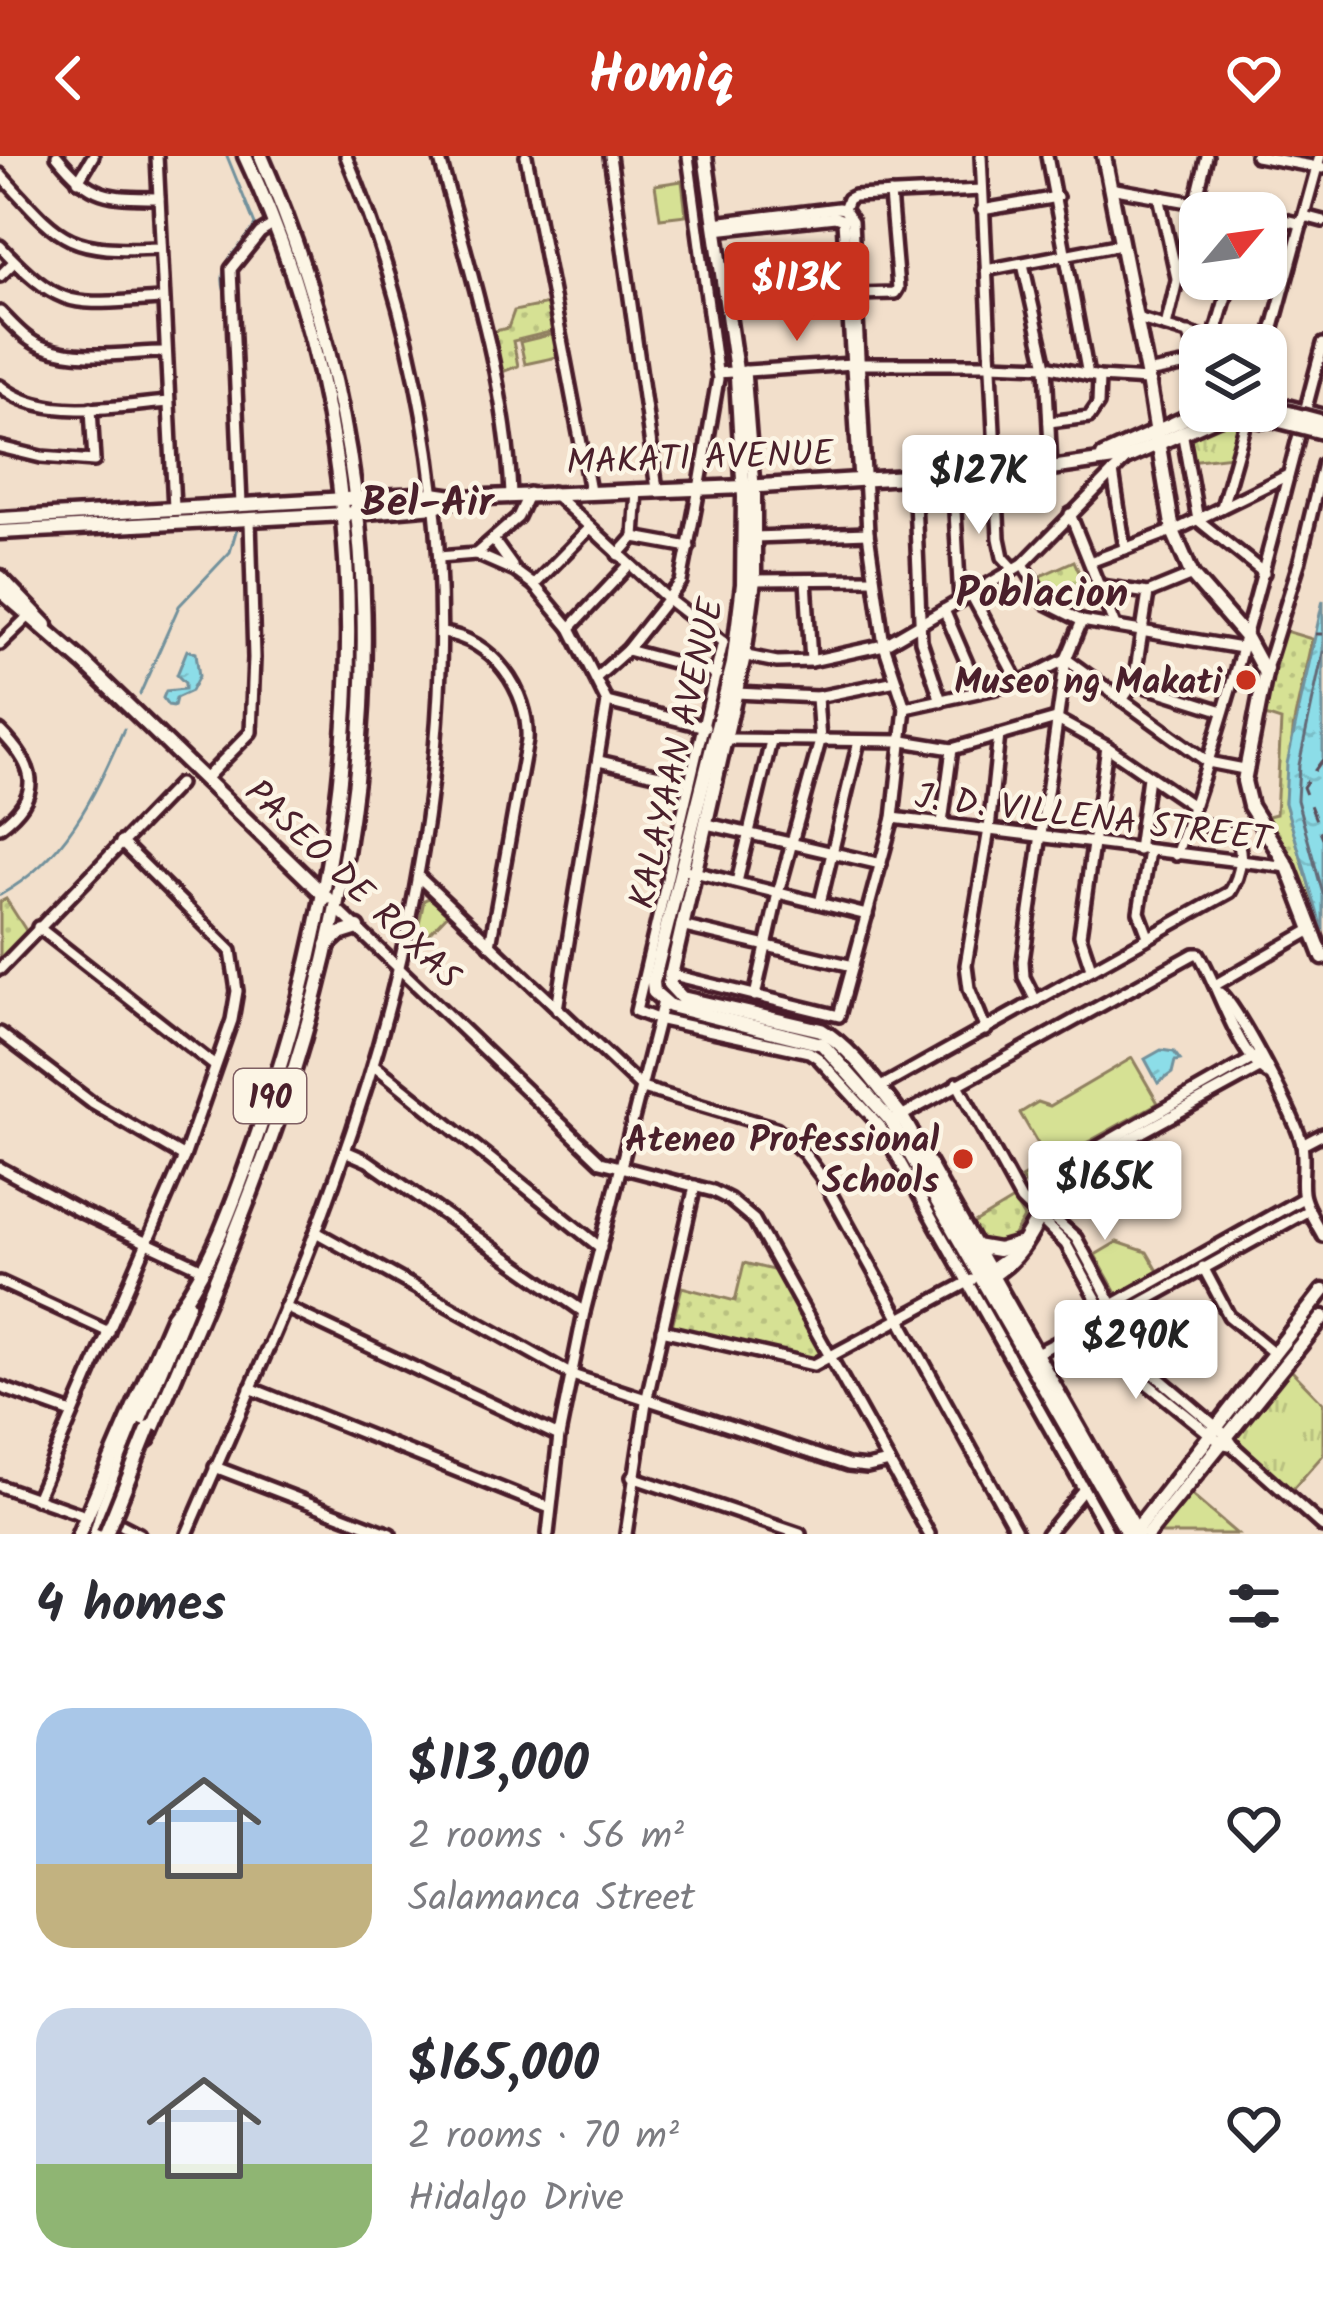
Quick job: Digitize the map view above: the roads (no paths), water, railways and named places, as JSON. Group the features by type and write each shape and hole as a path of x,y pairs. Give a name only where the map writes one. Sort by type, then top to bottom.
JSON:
{"main road":[{"name":"190","path":"100,1532 120,1505 250,1197 292,1076 336,908 362,737 365,625 350,507 309,327 275,224 245,156"},
{"name":"190","path":"261,156 316,300 355,474 350,507"},
{"name":"KALAYAAN AVENUE","path":"658,996 652,982 706,824 736,693 734,650 754,580 740,371 705,156"},
{"path":"1104,156 1173,531 1192,575 1266,668 1244,769 1250,806 1288,867 1323,958"},
{"path":"1287,409 1323,419"},
{"name":"MAKATI AVENUE","path":"1287,424 1323,435"},
{"name":"MAKATI AVENUE","path":"1085,464 1179,426"},
{"name":"MAKATI AVENUE","path":"2,530 529,493 1051,469 1129,457 1158,436 1179,431"},
{"path":"339,470 313,509 353,545 384,505 355,474"},
{"name":"KALAYAAN AVENUE","path":"658,996 669,979 681,926 734,650 749,486"},
{"name":"MAKATI AVENUE","path":"2,530 174,508 236,513"},
{"name":"190","path":"100,1532 95,1494 173,1316 193,1292 203,1269 279,1070 300,1000 342,785 353,545"},
{"name":"PASEO DE ROXAS","path":"0,577 32,614 336,908"},
{"name":"PASEO DE ROXAS","path":"0,590 32,614"},
{"path":"299,870 317,868 330,850"},
{"path":"327,946 339,934 358,928"},
{"path":"669,979 682,998 821,1030 879,1088 983,1278 1109,1495 1136,1533"},
{"path":"658,996 822,1044 896,1118 975,1246 983,1278"},
{"path":"975,1246 998,1250 1019,1244"},
{"path":"100,1532 179,1339 193,1292"},
{"path":"1136,1533 1320,1316 1323,1295"},
{"path":"179,1339 202,1308"},
{"path":"1136,1533 1150,1509 1222,1437 1274,1353 1320,1316"},
{"path":"1109,1495 1129,1512 1150,1509"},
{"path":"1109,1495 1113,1534"}],"street":[{"path":"58,156 78,181 101,195 159,198"},
{"path":"78,181 93,156"},
{"path":"157,156 174,508"},
{"path":"187,1534 316,1232 374,1065 420,878 435,775 442,633 434,500 403,324 346,156"},
{"path":"439,156 492,354 512,494"},
{"path":"526,156 590,491"},
{"path":"610,156 657,489"},
{"path":"598,677 681,583 699,488 717,373 688,156"},
{"path":"981,156 995,472 1004,557 1018,566 1046,603 1082,621 1243,642"},
{"path":"1047,156 1097,404 1089,417 1049,422"},
{"path":"1200,192 1207,156"},
{"path":"1260,156 1320,164 1274,324"},
{"path":"0,173 46,224 73,241 104,250 160,248"},
{"path":"1110,188 1179,199"},
{"path":"844,209 854,196 982,190"},
{"path":"856,294 895,293 898,288 890,194"},
{"path":"1159,196 1178,283"},
{"path":"982,210 1057,197"},
{"path":"715,226 844,209"},
{"path":"844,209 853,223 853,310"},
{"path":"1287,218 1323,220"},
{"path":"669,979 839,1016 892,818 905,708 884,645 868,533 843,220 780,219"},
{"path":"204,780 250,732 254,658 236,513 231,269 260,232 275,224"},
{"path":"986,270 1121,244"},
{"path":"0,246 38,284 69,302 90,305 163,299"},
{"path":"0,276 14,262"},
{"path":"1023,264 1046,366 1051,469"},
{"path":"1166,326 1179,279"},
{"path":"0,312 46,349 165,352"},
{"path":"1136,318 1179,330"},
{"path":"1176,855 1264,573 1323,344"},
{"path":"717,373 898,363 1046,366 1094,376 1147,377 1179,368"},
{"path":"0,386 35,403 91,408 168,402"},
{"path":"1287,407 1323,419"},
{"path":"0,447 41,457 94,461 91,408"},
{"path":"1287,428 1323,435"},
{"path":"1182,432 1198,520 1264,573"},
{"path":"1222,507 1243,432"},
{"path":"552,492 669,601 734,650 777,662 811,661 884,645 1018,566 1129,457"},
{"path":"1266,668 1300,560 1323,464"},
{"path":"1113,472 1125,549"},
{"path":"953,475 960,601"},
{"path":"1090,562 1173,531 1288,476"},
{"path":"914,477 921,641 941,701"},
{"path":"618,555 634,537 637,490"},
{"path":"476,554 518,517 529,493"},
{"path":"1070,514 1115,626"},
{"path":"534,585 589,529"},
{"path":"754,537 868,533"},
{"path":"634,537 688,547"},
{"path":"494,541 515,571"},
{"path":"439,557 476,554 534,585 570,628 607,702 557,1009"},
{"path":"570,628 629,565"},
{"path":"1101,586 1148,593 1192,575"},
{"path":"754,580 874,578"},
{"path":"806,580 811,661"},
{"path":"1122,700 1134,682 1148,593"},
{"path":"971,594 1019,683"},
{"path":"944,610 979,692"},
{"path":"0,644 32,614"},
{"path":"1036,1001 1024,977 1023,961 1066,659 1082,621"},
{"path":"442,633 466,635 492,656 512,684 527,719 490,945"},
{"path":"626,650 717,674"},
{"path":"734,650 717,674 689,782 636,1004 640,1014 809,1052 880,1126 983,1278 1083,1490 1113,1534"},
{"path":"905,708 1019,683 1066,659"},
{"path":"1066,659 1208,762 1244,769"},
{"path":"736,693 818,697 896,682"},
{"path":"1134,682 1223,711"},
{"path":"755,996 820,741 818,697"},
{"path":"607,702 705,728"},
{"path":"726,739 903,741 952,749 1056,719 1107,747 1193,806"},
{"path":"0,731 23,756 31,775 19,812 0,827"},
{"path":"986,1030 969,988 966,965 999,735"},
{"path":"820,903 859,741"},
{"path":"736,882 771,742"},
{"path":"1091,968 1080,935 1107,747"},
{"path":"942,823 952,749"},
{"path":"599,761 689,782"},
{"path":"1148,777 1139,912 1148,937"},
{"path":"0,969 179,784"},
{"name":"J. D. VILLENA STREET","path":"892,818 1288,867"},
{"path":"879,1088 1230,892 1241,863 1234,833 1188,820"},
{"path":"706,824 880,864"},
{"path":"36,1499 184,1157 237,991 231,951 121,842"},
{"path":"689,870 867,915"},
{"path":"420,878 643,1088 761,1121 791,1139 821,1176 1018,1534"},
{"name":"PASEO DE ROXAS","path":"336,908 601,1162 622,1169"},
{"path":"681,926 853,966"},
{"path":"38,927 215,1066"},
{"path":"1219,989 1311,929"},
{"path":"896,1118 1199,954 1302,1145 1303,1198 1323,1236"},
{"path":"548,1534 559,1436 584,1312 643,1088 658,996"},
{"path":"0,1033 92,1103 184,1157"},
{"path":"983,1278 1009,1258 1038,1211 1080,1165 1260,1064"},
{"path":"374,1065 601,1248"},
{"path":"957,1082 1016,1190 1064,1242 1107,1315 1147,1368 1323,1527"},
{"path":"1302,1145 1323,1134"},
{"path":"345,1151 368,1161 584,1312"},
{"path":"0,1168 203,1269"},
{"path":"622,1169 729,1199 754,1220 929,1534"},
{"path":"626,1534 646,1402 695,1186"},
{"path":"1107,1315 1303,1198"},
{"path":"1030,1356 1309,1210"},
{"path":"662,1330 804,1366 832,1357 1019,1258 1038,1211"},
{"path":"316,1232 572,1376 848,1465 889,1462"},
{"path":"1198,1258 1229,1316 1274,1353"},
{"path":"0,1282 109,1332"},
{"path":"285,1307 559,1436"},
{"path":"0,1388 72,1413"},
{"path":"250,1388 550,1508"},
{"path":"215,1467 390,1534"},
{"path":"632,1477 800,1534"},
{"path":"0,1486 80,1514"},
{"path":"1047,1534 1083,1490"},
{"path":"100,1532 134,1532"}],"water":[{"path":"1323,600 1323,932 1285,803 1287,764"},
{"path":"187,650 196,653 199,676 191,691 176,698 174,706 168,705 163,698 166,691 185,689 177,675"},
{"path":"1161,1050 1174,1052 1180,1060 1158,1083 1145,1059"}],"waterway":[{"path":"227,156 255,225 226,264 223,282 236,498"},
{"path":"140,694 179,606 230,552 237,528"},
{"path":"0,895 61,844 89,801 124,729"}],"place":[{"name":"Museo ng Makati","path":"1246,680"},
{"name":"Ateneo Professional Schools","path":"963,1159"}],"district":[{"name":"Bel-Air","path":"427,501"},
{"name":"Poblacion","path":"1042,592"}]}
